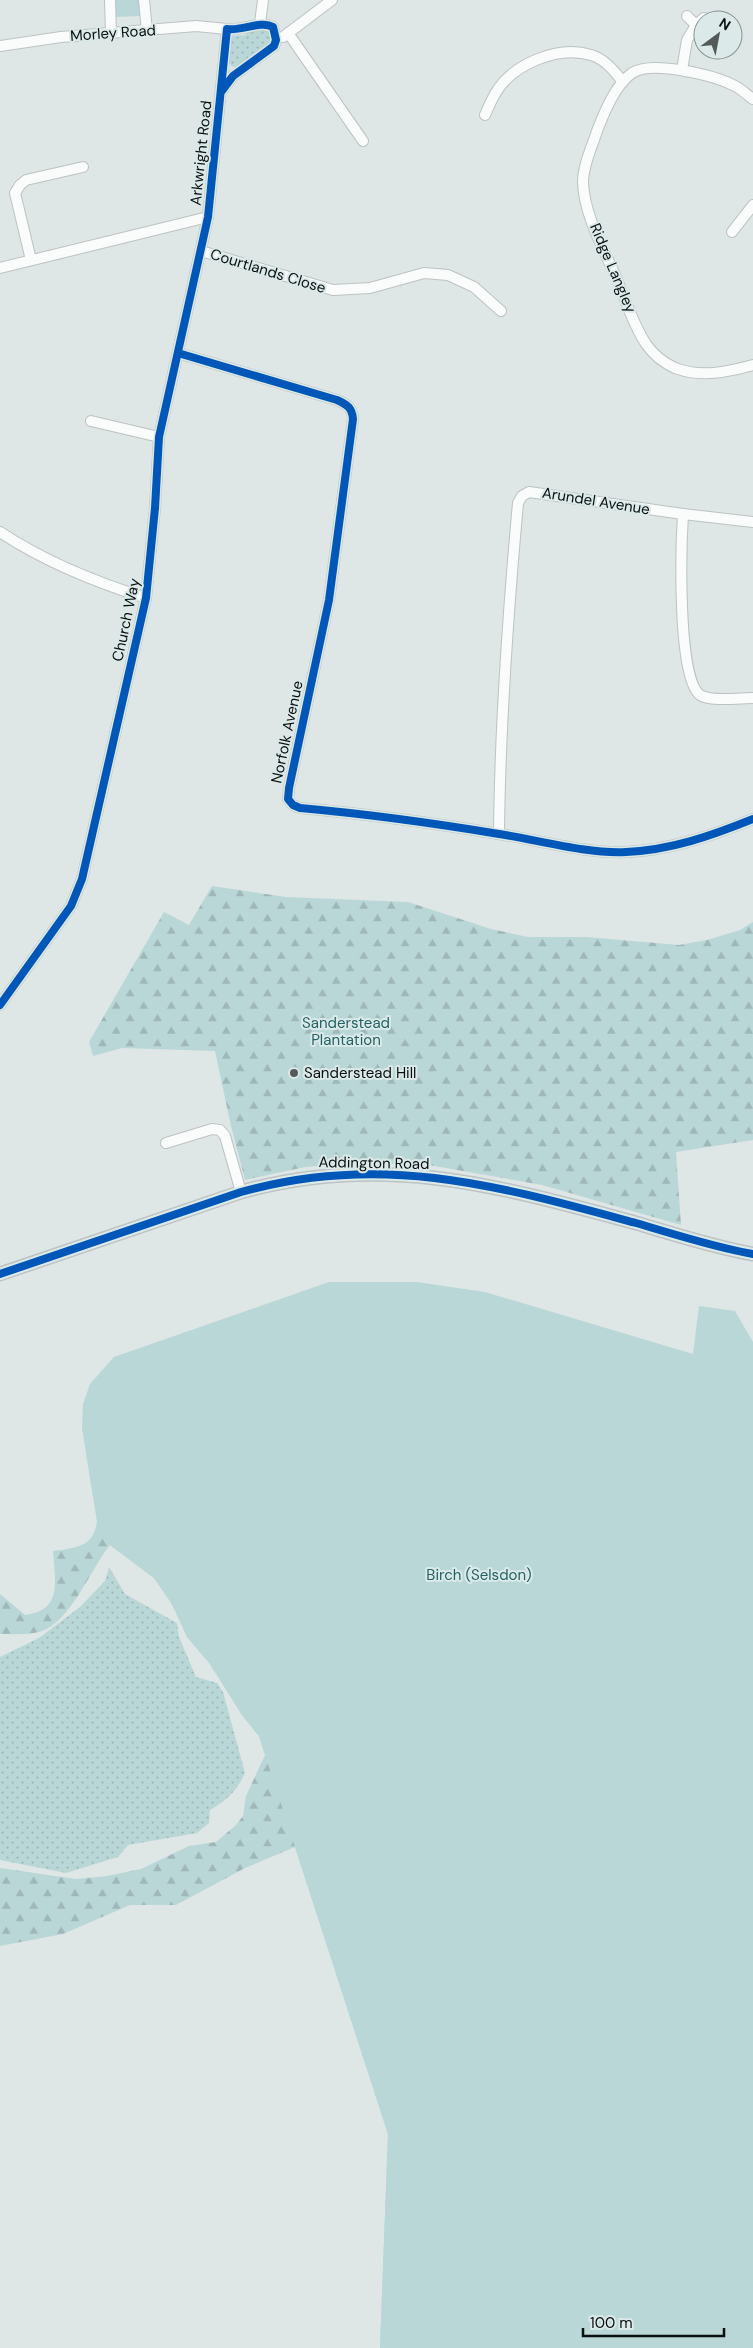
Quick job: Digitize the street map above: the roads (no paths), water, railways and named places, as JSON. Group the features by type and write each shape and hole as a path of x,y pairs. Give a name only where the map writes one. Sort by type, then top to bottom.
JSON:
{"main road":[{"name":"Addington Road","path":"0,1274 241,1192 279,1181 310,1176 351,1173 421,1175 488,1185 541,1197 706,1243 753,1254"}],"street":[{"path":"110,0 111,33"},
{"path":"144,0 147,31"},
{"path":"263,0 264,24"},
{"name":"Arkwright Road","path":"221,92 229,80 242,68 274,46 300,23 332,0"},
{"path":"687,16 693,22"},
{"path":"227,29 250,28 264,24 286,26 300,23"},
{"path":"264,24 272,27 276,33 274,46"},
{"name":"Morley Road","path":"0,46 111,33 196,26 227,29"},
{"name":"Arkwright Road","path":"0,268 208,217 227,29"},
{"path":"682,70 687,40 693,30"},
{"path":"288,33 363,141"},
{"path":"485,115 495,93 517,70 536,59 557,53 575,52 592,55 610,66 623,82"},
{"path":"224,59 229,68 238,70 242,68"},
{"name":"Ridge Langley","path":"753,99 736,86 714,77 682,70 642,69 632,73 623,82 601,122 587,159 583,180 584,197 593,222 646,344 659,358 674,367 688,372 708,374 753,365"},
{"path":"32,260 15,193 26,180 83,167"},
{"path":"732,232 753,205"},
{"name":"Church Way","path":"0,1005 71,906 82,878 146,598 159,437 208,217"},
{"name":"Courtlands Close","path":"201,251 333,290 370,288 424,273 448,275 474,287 501,311"},
{"name":"Norfolk Avenue","path":"178,353 338,400 349,406 352,411 353,420 345,487 329,600 288,799 293,805 300,808 376,815 579,848 623,852 656,850 684,844 753,819"},
{"path":"91,421 159,437"},
{"name":"Arundel Avenue","path":"499,834 503,676 518,503 522,496 529,492 537,492 682,514"},
{"path":"753,522 682,514 681,553 688,669 694,689 705,698 753,698"},
{"path":"0,532 18,544 69,570 105,585 146,598"},
{"path":"166,1143 212,1129 220,1130 225,1136 241,1192"}],"place":[{"name":"Sanderstead Hill","path":"294,1073"}],"park label":[{"name":"Sanderstead Plantation","path":"346,1032"},
{"name":"Birch (Selsdon)","path":"479,1575"}]}
